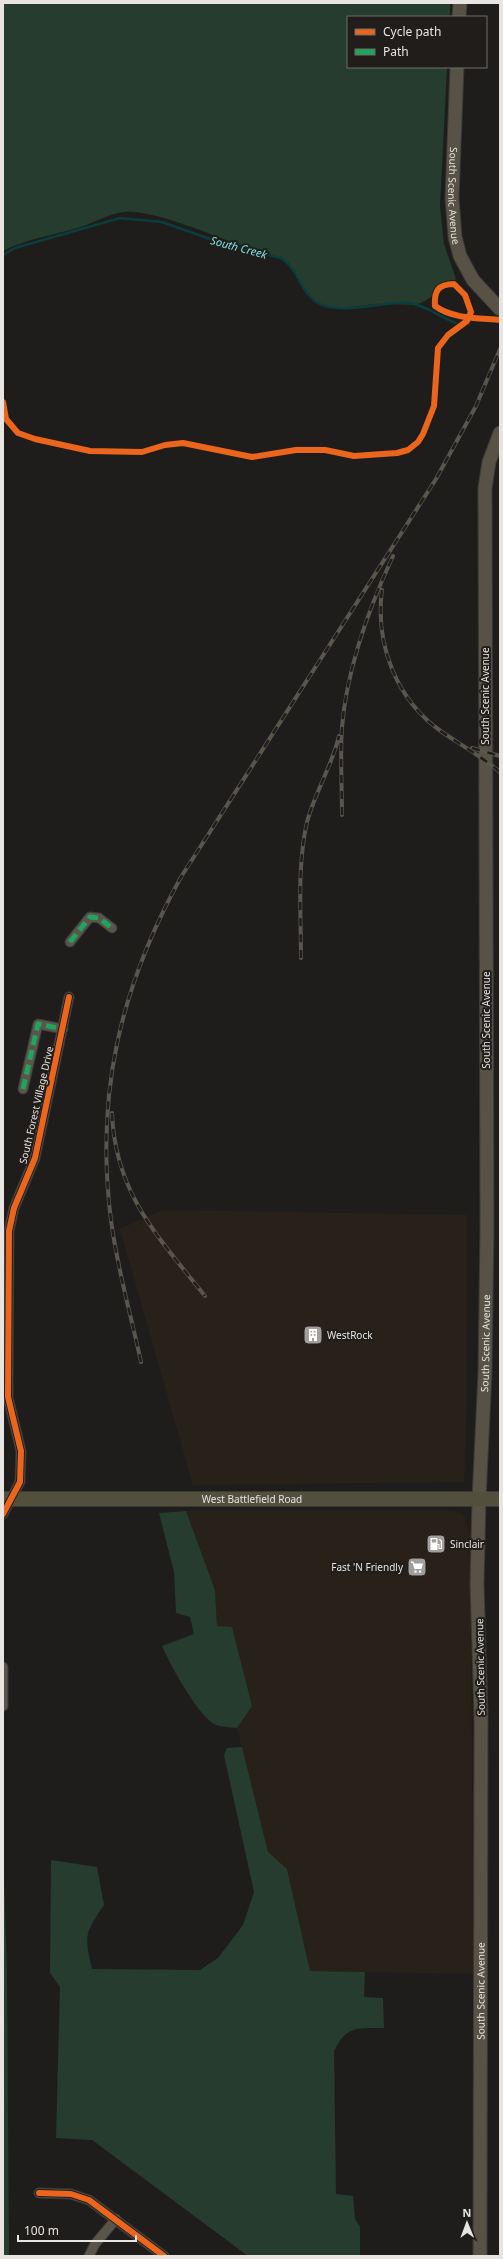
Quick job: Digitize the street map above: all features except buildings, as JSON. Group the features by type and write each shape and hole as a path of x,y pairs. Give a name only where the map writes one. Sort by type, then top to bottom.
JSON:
{"main road":[{"path":"460,3 460,16"},
{"name":"South Scenic Avenue","path":"457,68 452,198 455,237 460,256 472,280 500,309"},
{"name":"South Scenic Avenue","path":"480,2256 481,1717 477,1584 479,1499 485,1373 487,1229 485,488 489,462 500,434"},
{"name":"West Battlefield Road","path":"7,1499 500,1499"}],"street":[{"path":"70,942 90,917 99,918 112,928"},
{"name":"South Forest Village Drive","path":"3,1514 7,1499 20,1482 20,1451 8,1397 9,1231 14,1208 35,1158 69,997"},
{"path":"23,1089 38,1024 63,1029"},
{"path":"3,1667 3,1706"},
{"path":"39,2193 77,2195 98,2205 164,2256"},
{"path":"89,2256 95,2244 116,2219"}],"shaded area":[{"path":"162,1210 467,1215 467,1392 464,1482 193,1485 120,1229"},
{"path":"186,1511 452,1511 460,1513 465,1518 470,1534 474,1974 310,1971 287,1869 268,1852 237,1728 252,1706 217,1626 215,1590"}],"green space":[{"path":"3,3 450,3 450,16 347,16 347,68 447,68 440,206 444,244 456,279 422,302 409,305 372,304 345,307 327,306 319,303 307,294 294,270 281,258 252,250 170,220 137,212 113,214 81,227 32,240 3,251"},
{"path":"186,1511 215,1590 217,1626 232,1627 252,1706 237,1728 216,1725 201,1712 185,1689 162,1646 194,1634 190,1617 176,1613 174,1572 159,1513"},
{"path":"242,1747 268,1852 287,1869 310,1971 365,1972 364,1997 383,1998 384,2028 360,2028 348,2032 334,2051 336,2194 353,2196 355,2219 360,2227 360,2256 248,2256 92,2140 56,2138 60,1987 50,1973 51,1860 97,1867 104,1905 93,1922 88,1935 87,1941 92,1969 200,1970 218,1958 243,1925 254,1892 224,1755 227,1748"},
{"path":"3,1839 7,1972 9,2256 3,2256"}],"waterway":[{"name":"South Creek","path":"3,255 15,248 120,218 162,222 230,246 281,258 292,268 313,300 320,304 329,307 351,308 408,303 426,308 456,323"}],"railway":[{"path":"141,1362 120,1274 111,1220 107,1174 107,1129 110,1086 117,1043 128,1001 142,960 160,918 181,877 436,479 476,406 500,349"},
{"path":"342,815 341,738 349,683 367,618 393,556"},
{"path":"382,590 382,630 386,650 392,669 412,704 426,719 442,732 479,756 500,772"},
{"path":"301,958 300,890 304,839 310,811 332,758 339,736"},
{"path":"472,748 500,756"},
{"path":"112,1113 115,1141 121,1167 130,1191 156,1233 205,1296"}],"marked path":[{"path":"70,942 90,917 99,918 112,928"},
{"path":"23,1089 38,1024 63,1029"}],"cycle path":[{"path":"3,402 6,419 18,433 35,439 90,451 142,452 165,445 183,443 252,457 296,450 325,450 354,456 397,453 408,450 418,442 423,434 434,406 438,348 448,335 467,321 471,312 465,295 454,284 444,285 438,289 435,296 435,306 442,310 458,316 466,317 475,318 500,320"},
{"path":"3,1514 20,1482 21,1451 8,1397 9,1231 14,1208 35,1158 69,997"},
{"path":"39,2193 71,2194 89,2200 164,2256"}],"place":[{"name":"WestRock","path":"313,1335"},
{"name":"Sinclair","path":"436,1544"},
{"name":"Fast 'N Friendly","path":"417,1567"}]}
